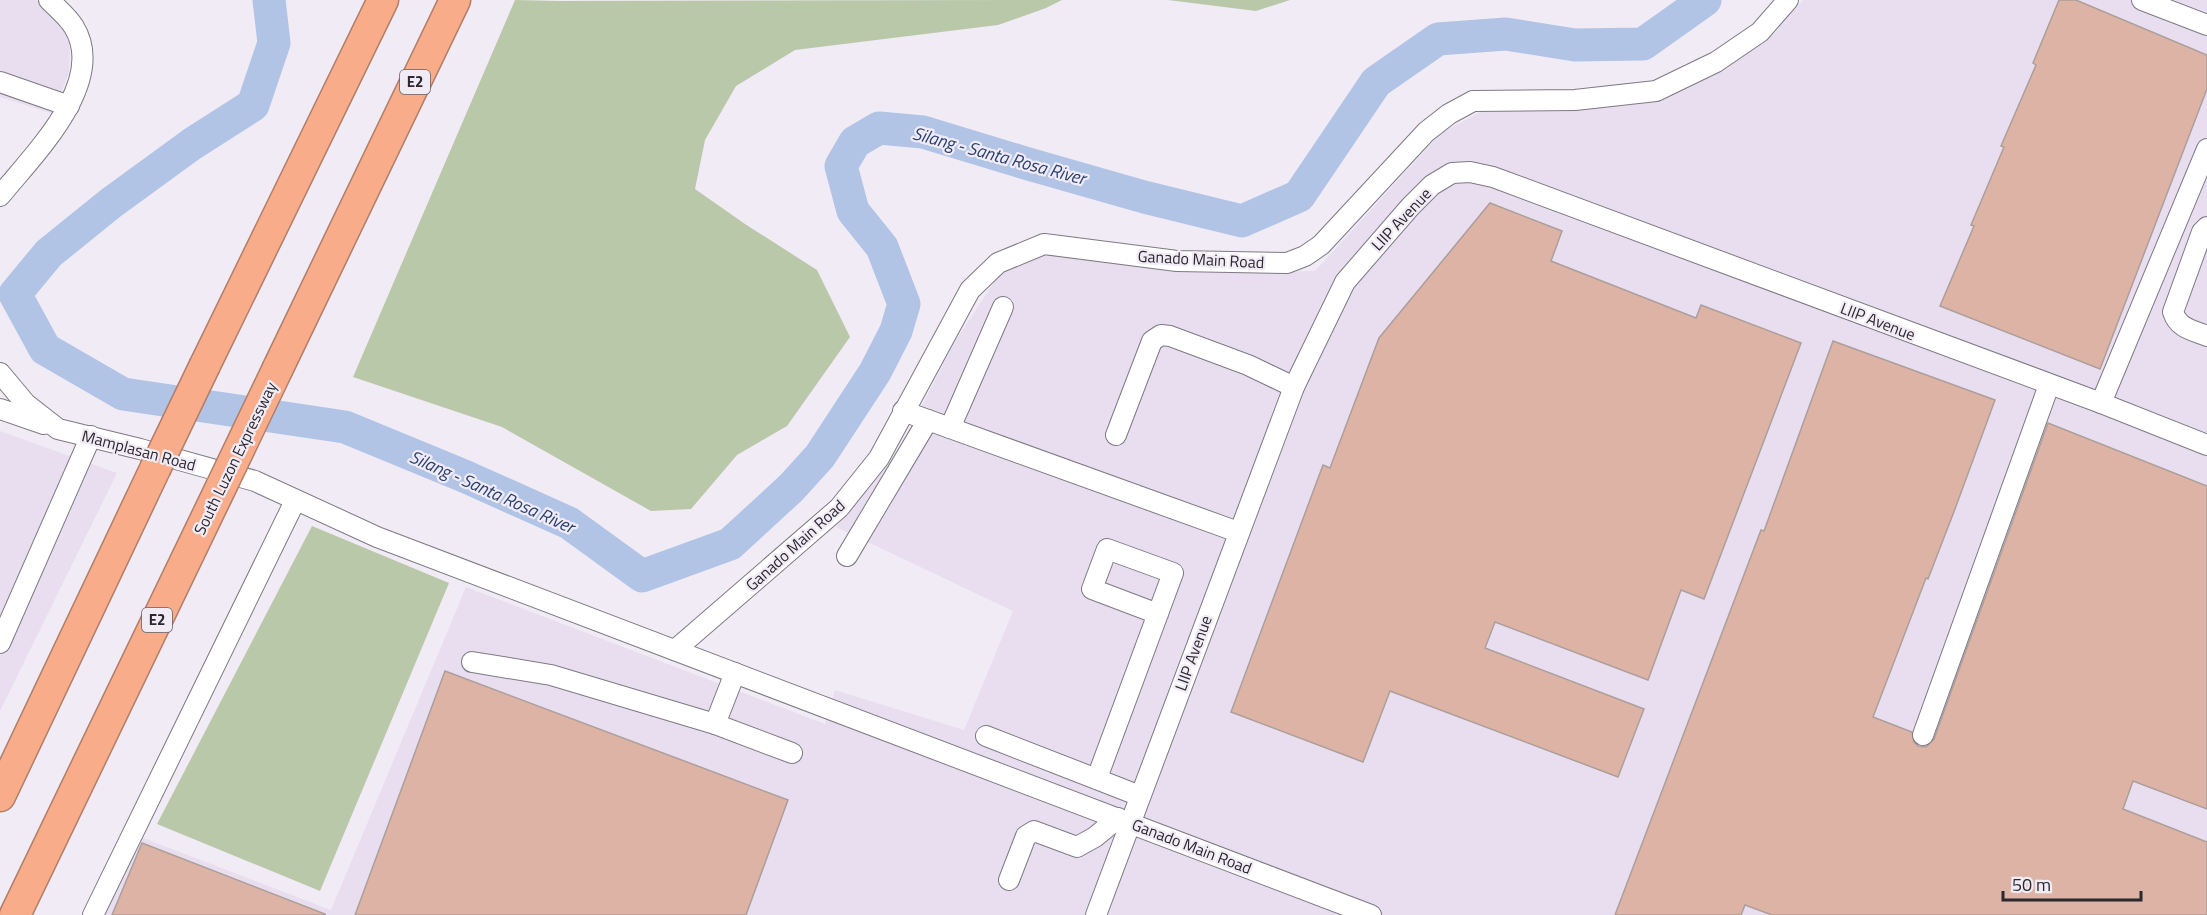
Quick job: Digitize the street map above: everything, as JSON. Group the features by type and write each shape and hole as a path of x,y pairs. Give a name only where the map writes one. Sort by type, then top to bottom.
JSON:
{"highway":[{"path":"0,796 383,0"},
{"name":"South Luzon Expressway","path":"15,915 455,0"}],"street":[{"path":"0,196 66,113 81,76 82,51 75,28 49,0"},
{"name":"Ganado Main Road","path":"675,650 839,508 879,458 970,290 998,263 1044,244 1177,261 1287,263 1305,256 1322,245 1426,132 1449,114 1473,101 1575,100 1656,91 1716,62 1760,32 1788,0"},
{"path":"2142,0 2207,25"},
{"path":"0,82 69,106"},
{"path":"2101,403 2207,149"},
{"name":"LIIP Avenue","path":"1096,915 1124,821 1140,796 1294,387 1345,282 1410,207 1432,185 1452,173 1470,172 1493,177 2101,403 2207,445"},
{"path":"2207,227 2202,232 2173,312 2181,326 2207,336"},
{"path":"950,428 1004,307"},
{"path":"1116,435 1152,341 1161,335 1170,336 1248,364 1294,387"},
{"name":"Mamplasan Road","path":"0,373 26,404 58,429 92,436 255,481 295,501"},
{"path":"1923,735 2049,385"},
{"path":"0,409 58,429"},
{"path":"903,411 1238,532"},
{"path":"847,556 928,420"},
{"path":"0,643 92,436"},
{"path":"93,915 295,501"},
{"name":"Ganado Main Road","path":"295,501 377,537 1371,915"},
{"path":"1097,777 1158,614"},
{"path":"472,662 551,675 715,724 792,753"},
{"path":"715,724 735,673"},
{"path":"986,736 1097,777 1140,796"},
{"path":"1009,880 1026,836 1034,831 1077,847 1124,821"}],"shaded area":[{"path":"0,0 36,0 53,17 70,40 69,72 53,114 0,97"},
{"path":"1803,0 2207,0 2207,915 101,915 138,836 331,910 466,587 825,724 835,690 964,730 1013,611 836,527 897,454 954,343 1000,273 1032,258 1053,253 1238,273 1315,271 1441,133 1492,106 1667,94 1775,33"},
{"path":"0,431 117,473 0,711"}],"green space":[{"path":"515,0 1062,0 998,25 795,50 736,86 705,140 695,189 817,270 850,337 787,426 737,455 691,509 651,511 502,427 353,377"},
{"path":"1168,0 1290,0 1256,11"},
{"path":"312,526 449,583 320,891 157,824"}],"building":[{"path":"2059,0 2076,0 2207,55 2207,89 2100,369 1940,306 1974,226 1971,225 2004,147 2001,146 2036,65 2033,63"},
{"path":"1490,203 1562,231 1551,261 1696,318 1701,305 1801,343 1704,599 1681,590 1648,680 1495,622 1485,648 1644,709 1618,777 1390,691 1363,762 1231,712 1323,465 1330,468 1379,338"},
{"path":"1833,341 1995,400 1955,509 1873,717 1912,732 1914,742 1918,746 1926,747 1934,739 2048,423 2207,486 2207,809 2133,781 2123,809 2207,842 2207,915 1772,915 1745,905 1741,915 1615,915 1761,530 1764,531"},
{"path":"445,671 788,800 746,915 355,915"},
{"path":"142,843 325,914 325,915 112,915"}],"waterway":[{"name":"Silang - Santa Rosa River","path":"269,0 274,43 253,105 192,144 111,203 49,253 15,294 45,349 123,394 345,427 464,476 569,523 642,576 730,544 791,488 820,456 875,372 896,331 904,304 882,247 853,211 841,166 855,142 879,128 923,132 1144,197 1242,221 1299,196 1376,82 1438,39 1506,34 1575,45 1643,44 1705,0"}]}
